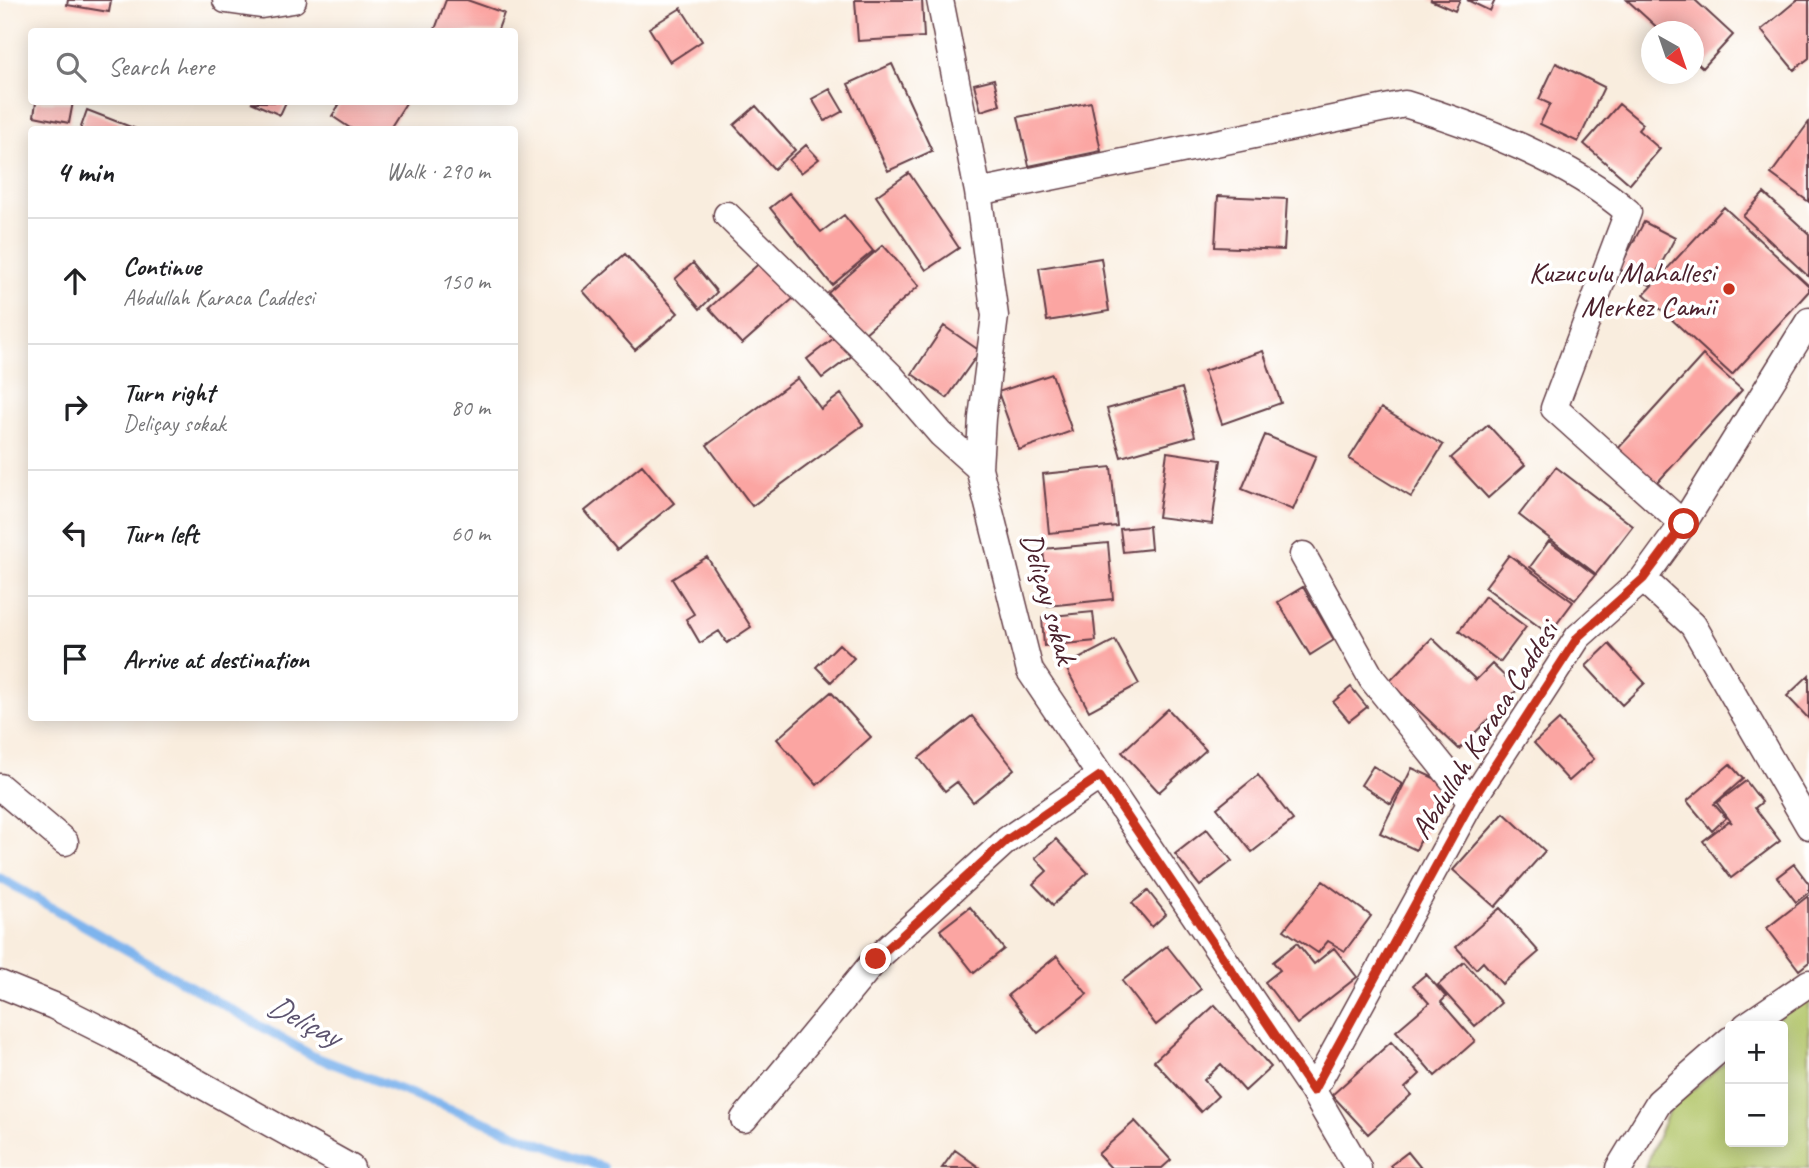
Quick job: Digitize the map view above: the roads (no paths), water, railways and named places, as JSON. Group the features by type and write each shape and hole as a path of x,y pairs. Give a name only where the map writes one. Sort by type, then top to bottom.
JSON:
{"street":[{"path":"226,0 261,5 293,0"},
{"name":"Deliçay sokak","path":"940,0 978,192 995,316 982,418 979,468 1030,671 1313,1091 1358,1168"},
{"path":"978,192 1405,104 1451,118 1547,161 1606,192 1628,212 1554,408 1684,524"},
{"path":"727,215 890,375 942,434 979,468"},
{"name":"Abdullah Karaca Caddesi","path":"1313,1091 1471,802 1578,637 1643,579 1684,524 1809,321"},
{"path":"1303,555 1372,678 1471,802"},
{"path":"1643,579 1693,625 1809,826"},
{"path":"744,1119 876,959 1007,840 1100,776"},
{"path":"0,787 65,842"},
{"path":"1753,1021 1809,983"},
{"path":"0,984 54,1006 110,1034 351,1168"},
{"path":"1619,1168 1658,1102 1725,1044"}],"waterway":[{"name":"Deliçay","path":"0,878 313,1056 604,1168"}],"place":[{"name":"Kuzuculu Mahallesi Merkez Camii","path":"1729,289"}]}
